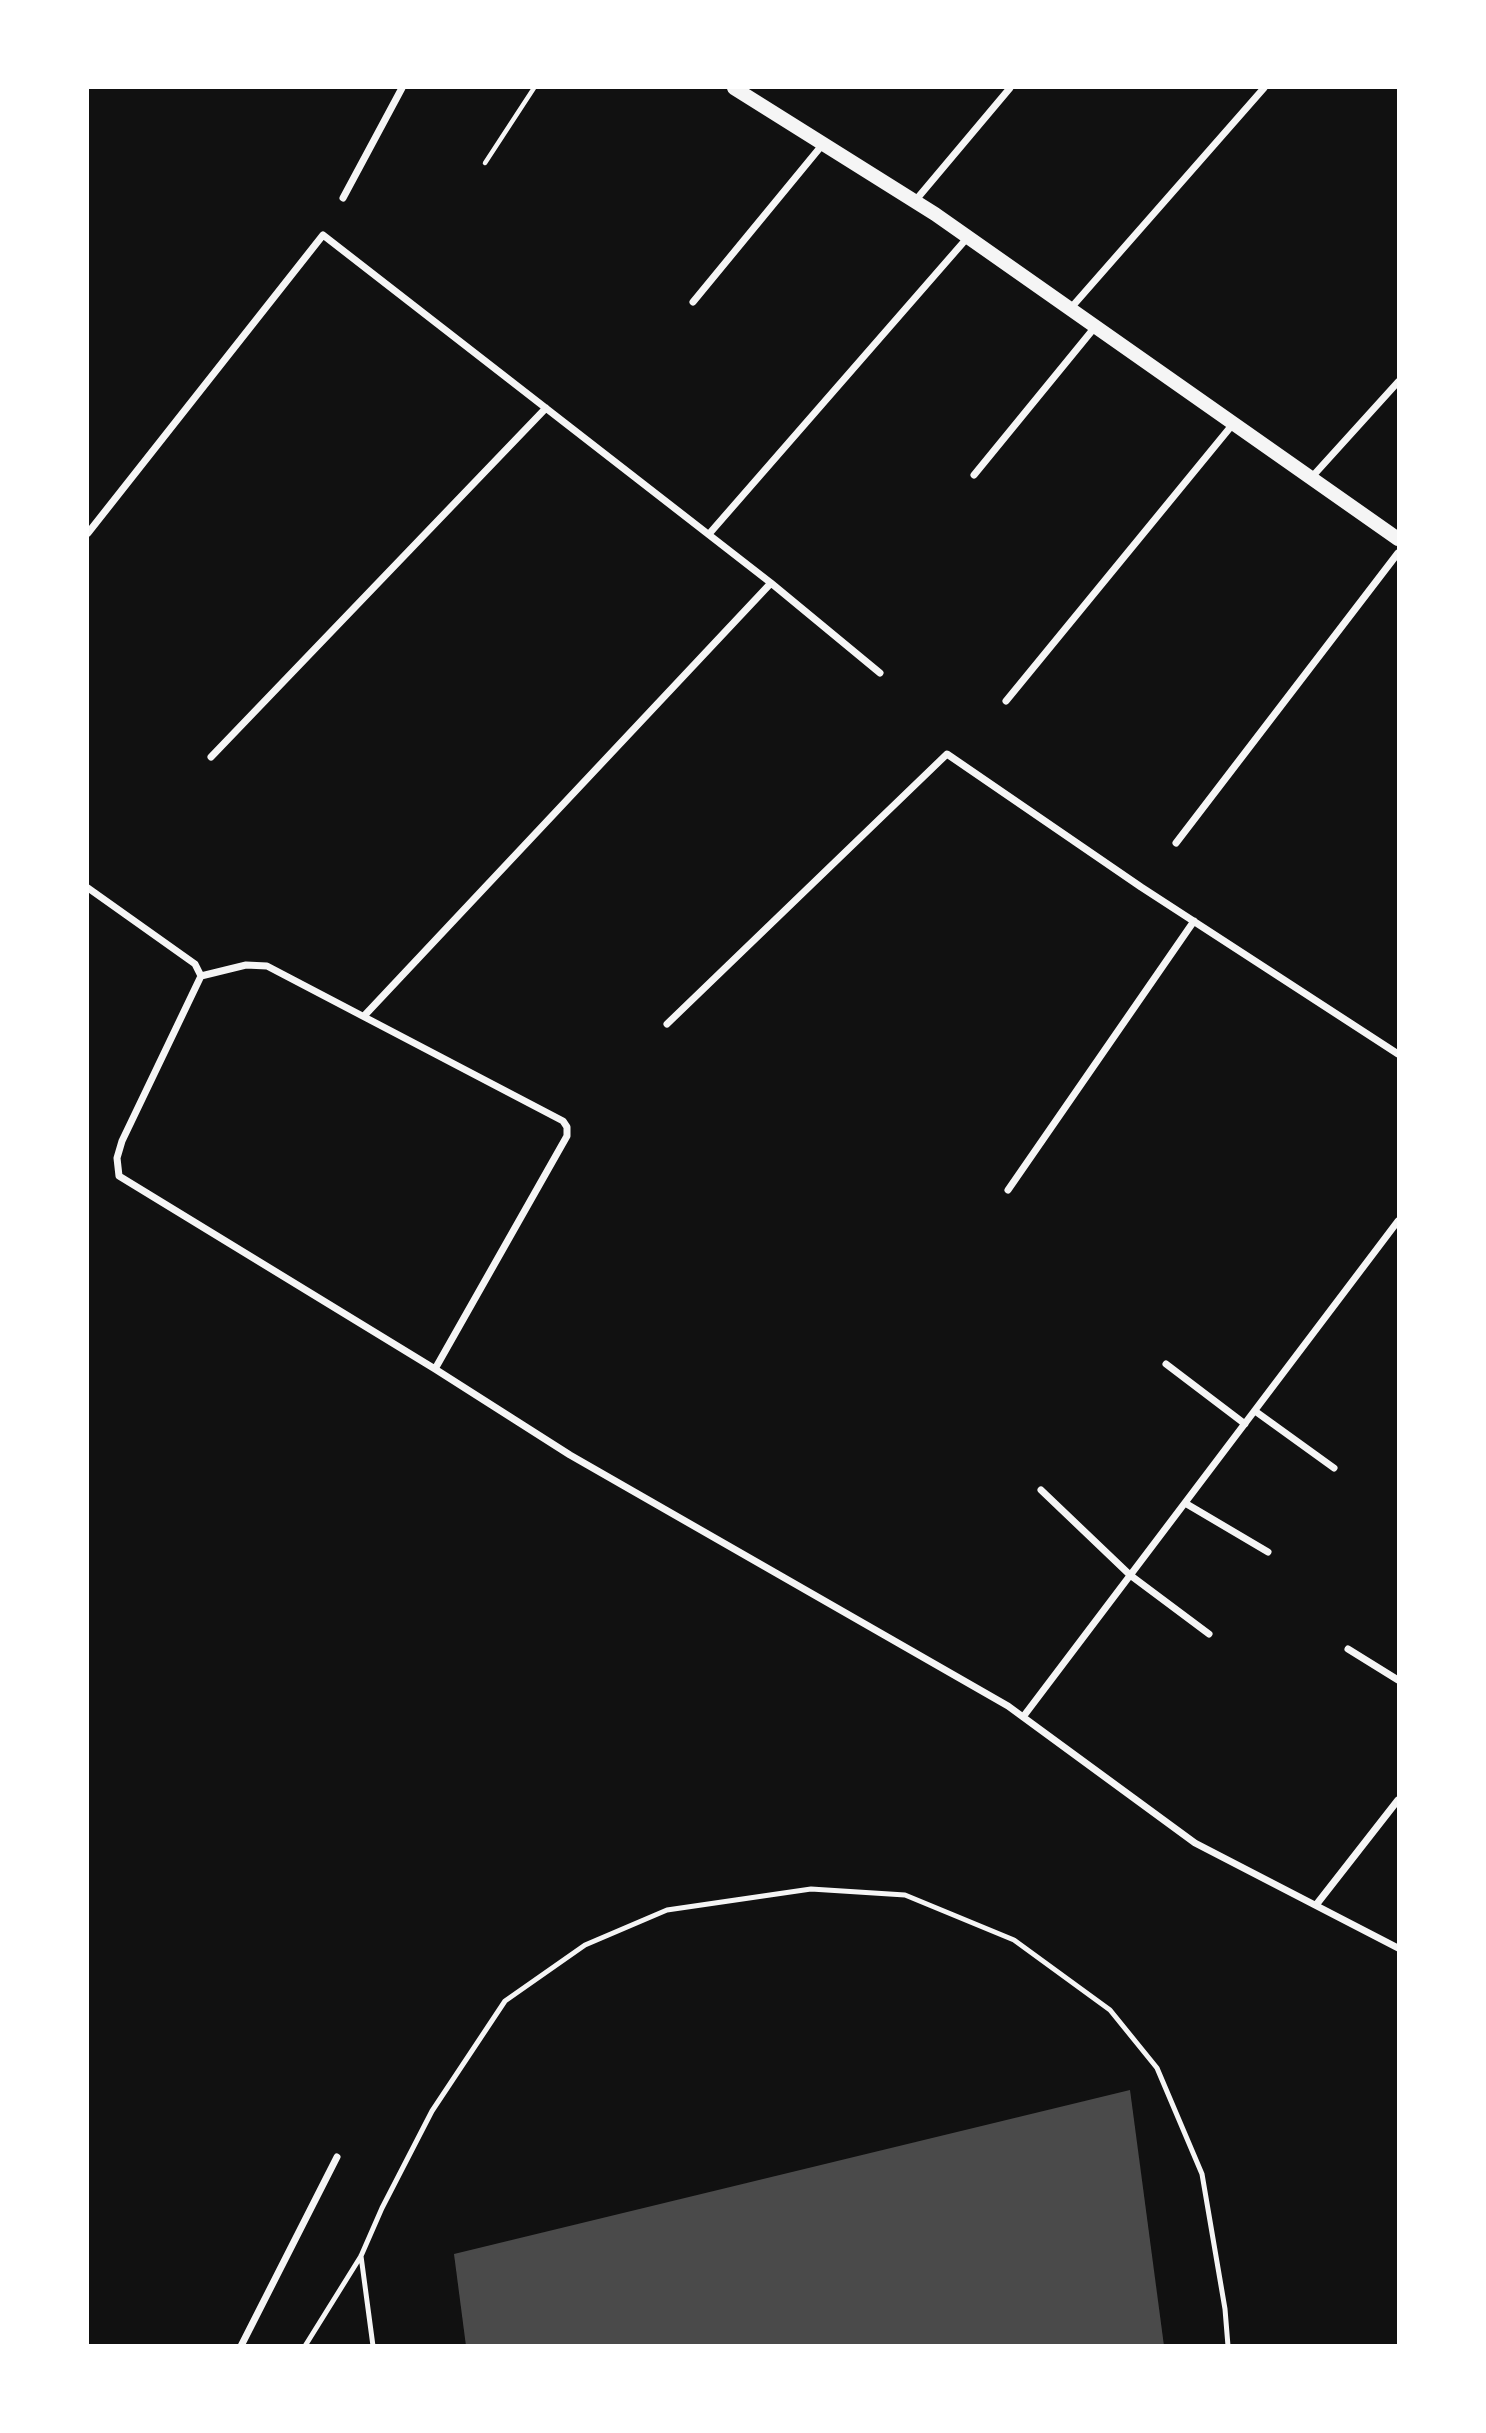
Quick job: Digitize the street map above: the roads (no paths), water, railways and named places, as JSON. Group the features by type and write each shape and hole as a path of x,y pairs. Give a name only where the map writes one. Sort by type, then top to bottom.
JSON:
{"main road":[{"path":"734,88 968,237 1398,539"}],"street":[{"path":"343,198 402,88"},
{"path":"915,202 1010,88"},
{"path":"1070,309 1264,88"},
{"path":"693,302 824,144"},
{"path":"88,533 323,235 709,534 880,673"},
{"path":"709,534 968,237"},
{"path":"974,475 1096,327"},
{"path":"1311,478 1398,382"},
{"path":"211,757 546,408"},
{"path":"1006,701 1233,423"},
{"path":"1176,844 1398,553"},
{"path":"363,1016 771,583"},
{"path":"667,1024 947,754 1398,1054"},
{"path":"88,888 195,964 201,976"},
{"path":"1008,1190 1194,920"},
{"path":"201,976 246,965 267,966 563,1121 567,1136 435,1369"},
{"path":"201,976 122,1141 117,1158 119,1176 435,1369 570,1455 1008,1706 1195,1843 1398,1948"},
{"path":"1023,1717 1398,1221"},
{"path":"1166,1364 1245,1424"},
{"path":"1255,1411 1334,1468"},
{"path":"1041,1490 1130,1575 1209,1634"},
{"path":"1185,1503 1268,1552"},
{"path":"1348,1649 1398,1680"},
{"path":"1316,1905 1398,1800"},
{"path":"241,2346 337,2157"}],"lane":[{"path":"305,2346 361,2256 382,2208 432,2111 505,2001 585,1945 667,1910 811,1889 905,1895 1014,1940 1110,2010 1157,2068 1202,2174 1225,2309 1227,2346"},
{"path":"361,2256 373,2346"}]}
